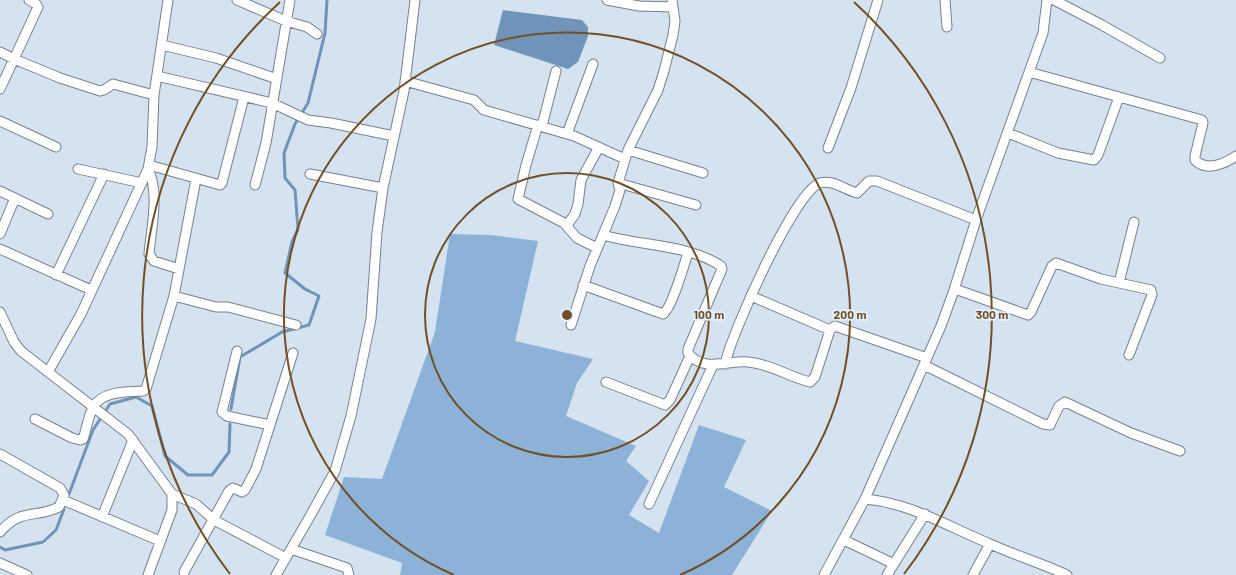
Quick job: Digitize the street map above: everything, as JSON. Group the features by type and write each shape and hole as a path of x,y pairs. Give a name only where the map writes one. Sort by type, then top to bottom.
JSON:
{"street":[{"path":"0,89 38,7 29,0"},
{"path":"168,0 154,95 149,167 153,186 154,213 149,254 154,261 179,269"},
{"path":"237,0 286,21 307,27 317,34"},
{"path":"255,185 266,143 290,0"},
{"path":"276,575 335,470 351,416 371,319 377,232 383,188 405,81 415,0"},
{"path":"571,325 583,285 620,190 618,183 628,150 658,90 664,72 675,21 672,4 639,6 608,0"},
{"path":"828,148 851,88 878,0"},
{"path":"945,0 947,27"},
{"path":"824,575 865,499 926,361 954,289 976,220 1043,33 1047,0"},
{"path":"1054,0 1160,58"},
{"path":"162,44 216,58 277,79"},
{"path":"0,52 60,78 100,91 113,84 154,95"},
{"path":"567,134 593,64"},
{"path":"556,71 518,199 567,225 577,238 597,248"},
{"path":"1029,72 1202,120 1204,123 1195,156 1195,160 1198,163 1216,166 1236,156"},
{"path":"157,76 272,103 292,114 308,120 331,123 394,136"},
{"path":"405,81 474,100 484,110 567,134 625,159"},
{"path":"149,167 216,184 222,182 244,97"},
{"path":"1008,133 1058,153 1094,160 1098,155 1119,97"},
{"path":"0,121 56,147"},
{"path":"567,225 575,214 578,204 581,180 599,147"},
{"path":"628,150 703,173"},
{"path":"48,372 81,314 149,167"},
{"path":"78,168 142,182"},
{"path":"56,274 104,174"},
{"path":"310,174 383,188"},
{"path":"35,419 72,438 80,440 83,438 98,401 117,393 142,391 146,389 174,296 196,179"},
{"path":"725,364 729,347 765,263 779,237 812,188 819,183 836,184 857,193 870,181 876,181 976,220"},
{"path":"618,183 696,205"},
{"path":"0,191 48,214"},
{"path":"0,234 15,198"},
{"path":"1119,283 1134,222"},
{"path":"603,235 620,240 676,249 718,264 722,269 688,349 690,356 670,400 664,404 606,382"},
{"path":"0,249 91,290"},
{"path":"583,285 663,314 666,311 676,287 688,253"},
{"path":"954,289 1028,315 1031,312 1052,266 1056,263 1100,279 1148,289 1152,292 1130,355"},
{"path":"174,296 216,307 228,307 296,325"},
{"path":"751,296 830,330"},
{"path":"0,312 14,342 21,351 110,419 133,440 172,494 174,501 172,510 148,575"},
{"path":"690,356 713,366 748,362 762,364 810,382 815,377 830,330 832,327 840,327 926,361 1043,424 1050,425 1059,406 1065,402 1131,433 1180,452"},
{"path":"237,351 222,412 227,416 270,425"},
{"path":"184,572 231,488 242,492 245,490 256,470 293,353"},
{"path":"649,504 713,366"},
{"path":"102,517 133,440"},
{"path":"0,454 60,488 64,495 63,500 56,509 17,517 7,524 0,532"},
{"path":"172,494 196,504 214,520 286,558"},
{"path":"865,499 891,502 924,514 990,544 1067,575"},
{"path":"63,500 160,541"},
{"path":"887,575 924,514"},
{"path":"844,540 894,564"},
{"path":"973,575 990,544"},
{"path":"291,549 347,568 349,575"},
{"path":"0,562 27,575"}],"shaded area":[{"path":"503,10 582,20 588,27 588,36 578,62 568,69 494,45"},
{"path":"450,234 491,235 538,241 515,341 593,359 577,383 566,416 636,446 626,461 649,481 629,515 659,533 699,425 746,440 724,487 772,511 732,575 400,575 402,563 325,535 344,477 382,479 435,332"}],"waterway":[{"path":"231,409 240,357 282,332 309,325 319,296 305,289 285,273 292,242 298,229 295,190 285,178 284,153 295,124 308,103 325,33 327,0"},
{"path":"69,494 93,430 110,404 136,397 152,406 165,456 188,475 212,475 229,452 230,424"},
{"path":"0,547 5,550 43,542 56,530 64,509"}]}
